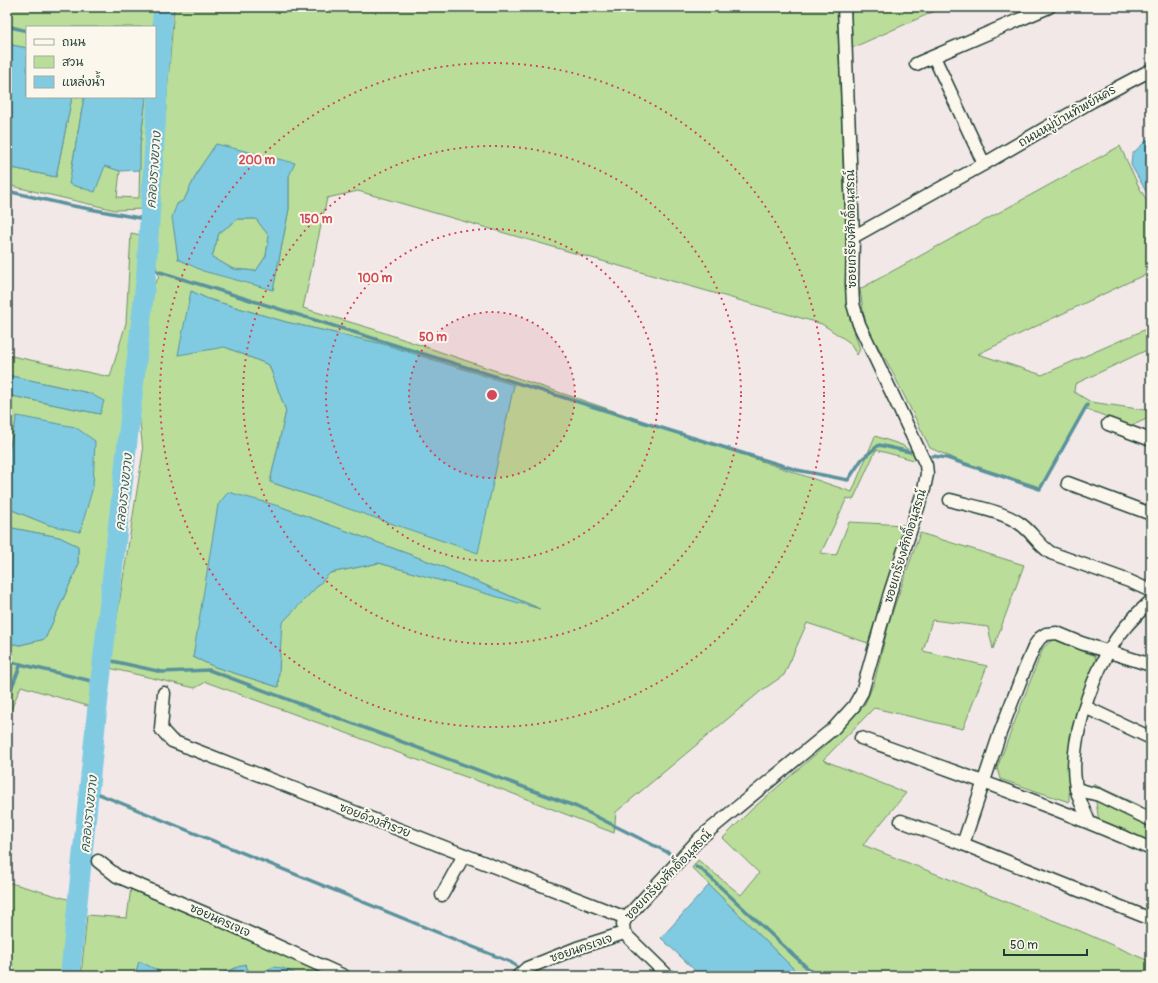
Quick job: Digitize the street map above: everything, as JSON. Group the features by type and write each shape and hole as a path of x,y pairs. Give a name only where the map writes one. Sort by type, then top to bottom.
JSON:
{"street":[{"name":"ซอยเกรียงศักดิ์อนุสรณ์","path":"668,976 624,933 623,924 626,918 700,838 834,728 854,706 862,692 890,593 924,489 927,474 926,465 859,324 853,304 853,237 844,7"},
{"path":"916,64 1049,7"},
{"path":"934,57 984,164"},
{"name":"ถนนหมู่บ้านทิพย์นคร","path":"853,237 1151,70"},
{"path":"1108,424 1151,440"},
{"path":"1068,483 1151,514"},
{"path":"950,500 1012,519 1026,528 1042,548 1051,553 1129,581 1151,591"},
{"path":"1089,822 1076,789 1075,780 1077,738 1085,707 1091,688 1108,652 1135,616 1151,601"},
{"path":"963,844 983,781 1024,671 1035,645 1040,638 1046,634 1057,633 1108,652 1151,665"},
{"name":"ซอยด้วงสำรวย","path":"164,693 161,729 172,741 626,918"},
{"path":"1085,707 1151,738"},
{"path":"861,738 983,781 1151,848"},
{"path":"1076,789 1099,796 1151,820"},
{"path":"901,821 963,844 1151,919"},
{"path":"442,895 464,855"},
{"name":"ซอยนครเจเจ","path":"98,861 118,876 344,976"},
{"name":"ซอยนครเจเจ","path":"518,976 527,968 577,948 624,933"}],"green space":[{"path":"7,7 158,7 156,39 156,26 26,26 26,48 7,44"},
{"path":"174,7 837,7 849,316 860,349 857,355 849,342 822,324 358,191 327,198 303,308 373,329 852,492 875,436 902,445 916,455 914,460 876,450 853,500 847,498 821,553 836,555 849,522 905,525 868,643 807,623 784,675 761,691 616,812 614,833 506,791 206,682 195,688 109,668 143,452 140,423 136,416 151,290 159,277 152,253 156,231","holes":["216,144 289,176 289,209 273,290 178,259 177,204 184,200 199,169","191,291 208,299 286,322 383,344 341,506 270,482 286,411 269,365 225,347","279,506 441,566 536,607 379,563 330,573 281,623 278,687 215,667 193,657"]},
{"path":"851,7 944,7 852,48"},
{"path":"72,98 84,98 71,172 105,166 120,171 117,197 139,198 140,146 146,98 153,98 148,202 145,209 115,210 7,185 7,167 56,177"},
{"path":"1120,146 1139,187 1151,208 1151,273 1135,279 978,354 1042,375 1151,327 1151,348 1075,384 1074,392 1091,402 1145,410 1151,407 1151,417 1131,426 1084,408 1040,487 960,461 930,448 891,369 865,324 860,289"},
{"path":"238,219 256,219 269,236 266,256 256,271 233,269 212,257 219,233"},
{"path":"131,233 141,235 138,298 125,381 91,707 21,686 7,719 7,643 20,645 45,639 78,566 78,546 59,537 7,527 7,508 49,525 17,416 7,458 7,395 100,414 89,393 7,375 7,355 110,377 126,323"},
{"path":"920,533 1024,565 993,649 988,627 932,620 923,651 987,666 963,729 874,708 823,760 906,793 863,845 1080,931 1151,962 1151,976 801,976 692,868 698,860 741,895 759,873 723,838 751,810 824,747 865,704 874,683 890,619"},
{"path":"1053,639 1095,656 1096,663 1079,703 1070,736 1069,802 1000,779 997,768 1043,648"},
{"path":"1093,784 1151,811 1151,844 1099,821"},
{"path":"7,882 71,900 66,976 7,976"},
{"path":"131,887 334,976 251,976 245,964 219,976 169,976 139,962 136,972 138,976 81,976 87,915 127,918"}],"water":[{"path":"7,44 26,48 26,98 72,98 56,177 7,167"},
{"path":"84,98 146,98 140,146 140,170 120,171 105,166 95,192 69,184"},
{"path":"1151,139 1151,200 1131,165 1132,154 1146,141"},
{"path":"216,144 295,163 289,176 289,209 273,290 203,271 178,259 172,217 177,204 184,200 199,169","holes":["238,219 256,219 269,236 266,256 256,271 233,269 212,257 219,233"]},
{"path":"191,291 208,299 286,322 383,344 514,385 478,553 270,482 286,411 269,365 225,347 178,355"},
{"path":"7,375 89,393 104,401 100,414 7,395"},
{"path":"17,416 75,427 95,441 93,487 80,532 49,525 7,508 7,458"},
{"path":"228,492 279,506 441,566 540,609 379,563 330,573 282,623 278,687 215,667 193,657 218,505"},
{"path":"7,527 59,537 78,546 78,566 45,639 20,645 7,643"},
{"path":"709,885 801,976 701,976 661,938"},
{"path":"139,961 169,976 138,976 136,972"},
{"path":"245,964 251,976 219,976 221,974"},
{"path":"273,967 283,968 300,976 260,976 262,972"}],"waterway":[{"name":"คลองรางขวาง","path":"70,976 97,711 146,277 163,7"},
{"path":"7,26 26,31"},
{"name":"คลองรางขวาง","path":"156,62 160,63"},
{"path":"7,191 68,205 150,220"},
{"path":"147,268 797,470 848,480 862,459 879,445 910,452"},
{"path":"933,456 947,458 1040,489 1087,405"},
{"path":"103,659 162,672 209,670 577,807 671,854"},
{"path":"7,661 100,683"},
{"path":"7,699 21,664"},
{"path":"89,790 510,962 516,966"},
{"path":"696,867 701,869 816,976"}]}
